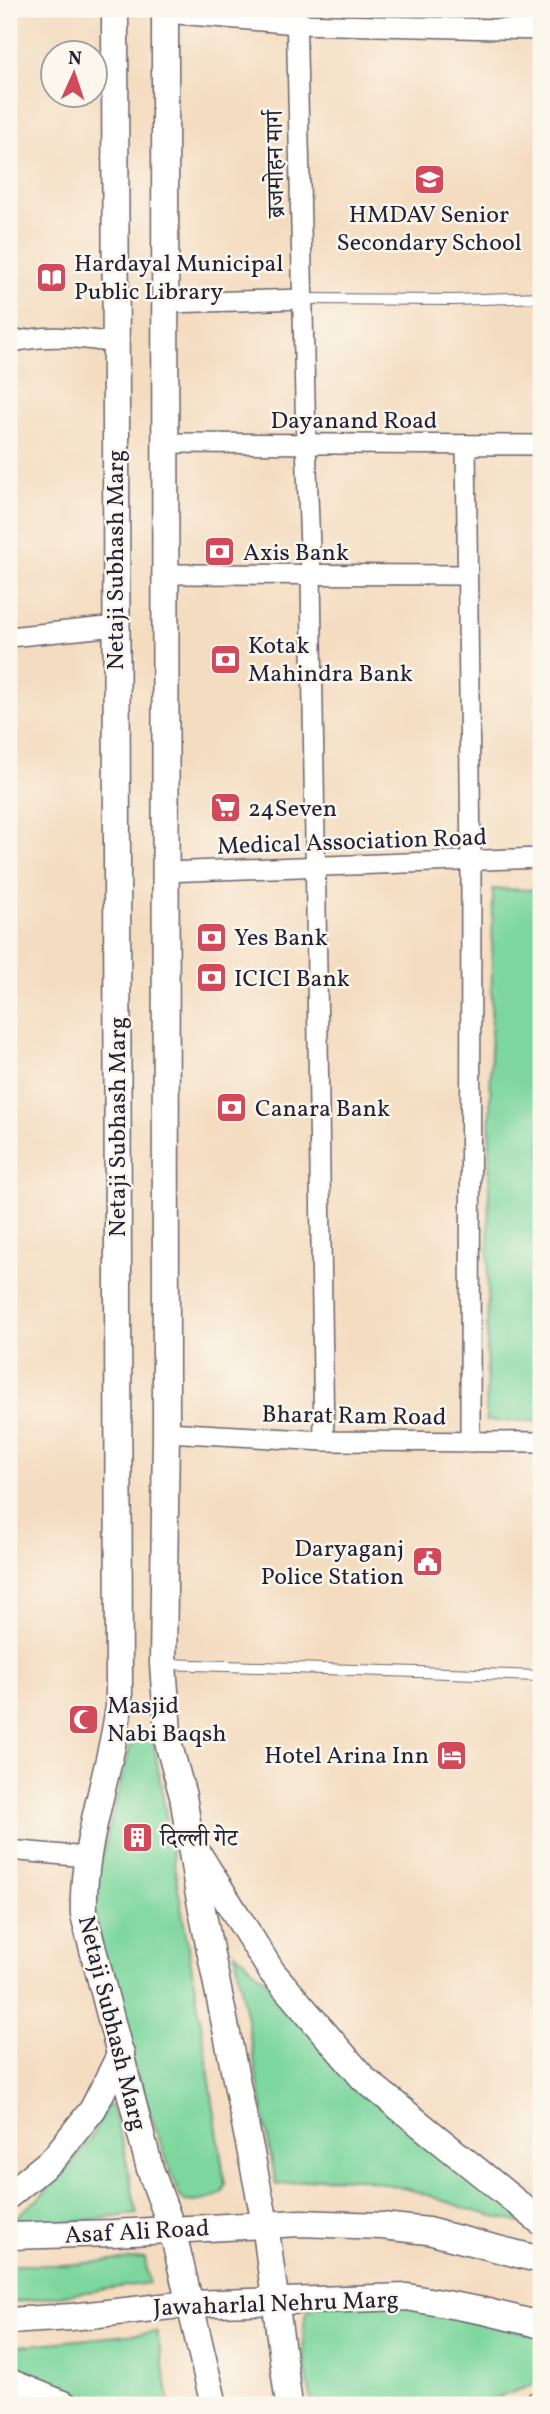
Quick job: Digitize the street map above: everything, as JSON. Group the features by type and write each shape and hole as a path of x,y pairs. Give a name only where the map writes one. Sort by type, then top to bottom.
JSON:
{"main road":[{"name":"Netaji Subhash Marg","path":"115,9 119,1706 115,1738 86,1857 83,1891 84,1915 110,2022 121,2053 150,2169 172,2229 214,2405"},
{"name":"Netaji Subhash Marg","path":"165,11 166,1432 163,1664 169,1746 183,1796 198,1890 265,2224 289,2405"},
{"path":"192,1845 272,1972 364,2079 541,2222"},
{"path":"9,2196 54,2158 93,2109 121,2053"},
{"path":"265,2224 382,2226 428,2231 541,2260"},
{"name":"Asaf Ali Road","path":"9,2236 265,2224"},
{"name":"Jawaharlal Nehru Marg","path":"9,2321 189,2304 407,2297 541,2325"},
{"path":"9,2382 65,2405"}],"street":[{"path":"165,11 541,30"},
{"name":"ब्रजमोहन मार्ग","path":"296,16 311,574 324,1441"},
{"path":"166,303 303,299"},
{"path":"9,343 36,337 79,338 114,343"},
{"name":"Dayanand Road","path":"167,443 541,445"},
{"path":"466,445 471,860 470,1442"},
{"path":"166,574 467,575"},
{"path":"9,637 116,626"},
{"name":"Medical Association Road","path":"165,872 541,858"},
{"name":"Bharat Ram Road","path":"166,1432 324,1441 541,1442"},
{"path":"9,1850 86,1857"}],"lane":[{"path":"303,299 453,300 541,297"},
{"path":"163,1664 541,1676"}],"green space":[{"path":"493,889 541,890 541,1421 486,1421"},
{"path":"134,1733 152,1733 225,2184 222,2193 199,2201 185,2201 178,2192 117,2019 91,1895"},
{"path":"235,1952 532,2226 471,2210 415,2191 364,2179 322,2178 276,2185"},
{"path":"111,2105 123,2145 137,2214 74,2222 9,2222 38,2199 70,2165 91,2138 106,2107"},
{"path":"145,2258 149,2283 9,2303 9,2265 63,2265"},
{"path":"342,2291 536,2336 541,2340 541,2382 477,2405 312,2405 304,2347 306,2312"},
{"path":"157,2332 170,2405 73,2405 9,2367 9,2347"}],"place":[{"name":"HMDAV Senior Secondary School","path":"429,180"},
{"name":"Hardayal Municipal Public Library","path":"51,277"},
{"name":"Axis Bank","path":"220,552"},
{"name":"Kotak Mahindra Bank","path":"225,659"},
{"name":"24Seven","path":"225,808"},
{"name":"Yes Bank","path":"211,937"},
{"name":"ICICI Bank","path":"211,978"},
{"name":"Canara Bank","path":"232,1108"},
{"name":"Daryaganj Police Station","path":"427,1562"},
{"name":"Masjid Nabi Baqsh","path":"84,1719"},
{"name":"Hotel Arina Inn","path":"452,1755"},
{"name":"दिल्ली गेट","path":"137,1838"}]}
